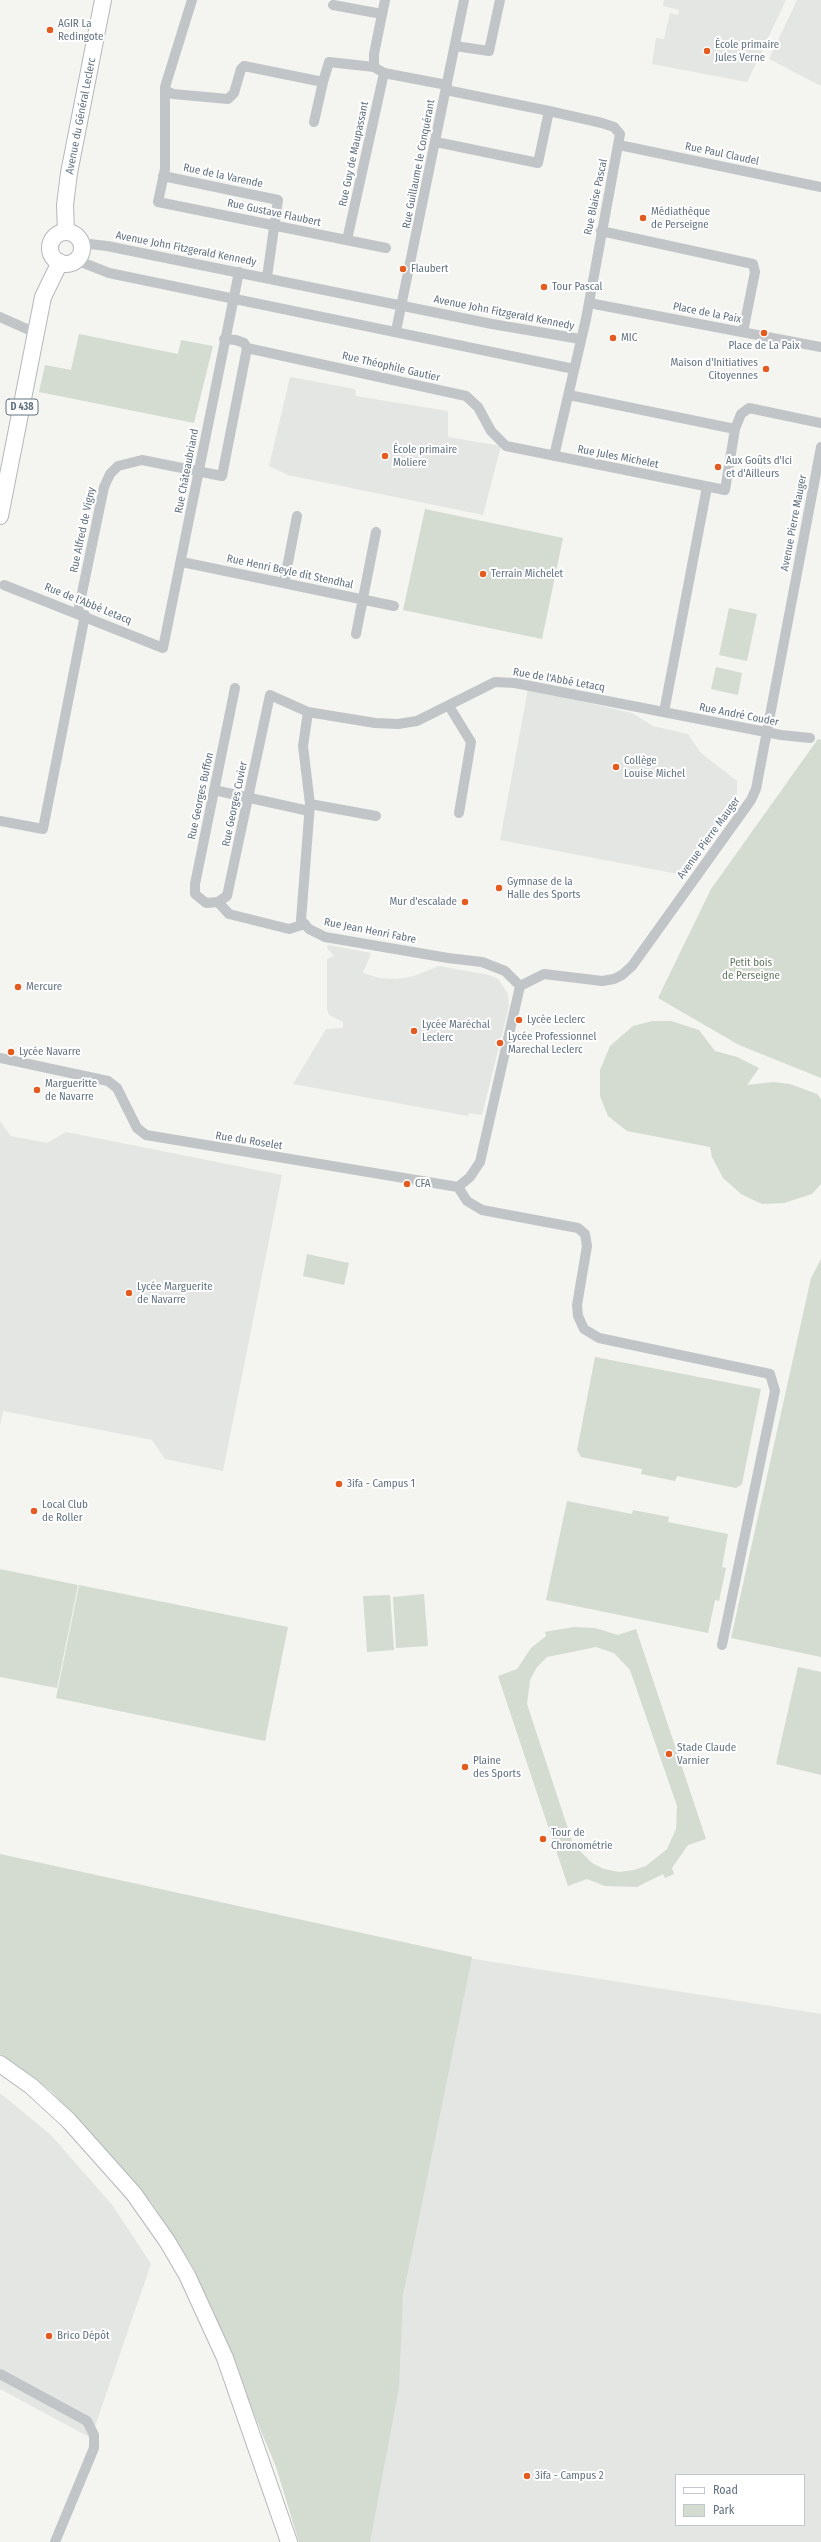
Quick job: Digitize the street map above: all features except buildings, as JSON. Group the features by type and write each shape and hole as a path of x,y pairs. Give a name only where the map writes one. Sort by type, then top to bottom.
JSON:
{"main road":[{"name":"Avenue du Général Leclerc","path":"66,232 65,205 68,179 103,0"},
{"path":"66,232 78,238 81,243 81,254 76,260 68,263 60,262 53,256 52,242 57,235 66,232"},
{"name":"D 438","path":"0,516 2,498 43,297 60,262"},
{"path":"0,2064 31,2086 69,2121 134,2194 167,2241 187,2275 225,2358 289,2542"}],"street":[{"path":"163,176 165,90 192,0"},
{"path":"374,68 374,54 385,0"},
{"name":"Rue Guillaume le Conquérant","path":"396,332 400,304 418,230 464,0"},
{"path":"455,46 489,51 500,0"},
{"path":"333,4 382,14"},
{"name":"Rue Blaise Pascal","path":"323,82 329,62 374,68 384,73 614,127 620,134 619,145 601,231 589,303 580,339"},
{"path":"165,90 173,94 228,99 234,93 241,69 244,66 323,82 314,122"},
{"name":"Rue Guy de Maupassant","path":"347,240 384,73"},
{"path":"436,142 538,163 550,111"},
{"name":"Rue Paul Claudel","path":"619,145 821,187"},
{"name":"Rue Gustave Flaubert","path":"163,176 158,202 386,248"},
{"name":"Rue de la Varende","path":"163,176 278,200 275,226"},
{"path":"268,277 275,226"},
{"path":"601,231 753,264 755,272 742,332"},
{"name":"Avenue John Fitzgerald Kennedy","path":"81,243 107,246 580,339 569,395 554,456"},
{"path":"76,260 109,273 574,369"},
{"name":"Rue Châteaubriand","path":"163,648 182,562 197,472 224,339 230,312 235,300 239,272"},
{"name":"Place de la Paix","path":"589,303 821,348"},
{"path":"0,317 36,333"},
{"name":"Rue Théophile Gautier","path":"224,339 236,340 244,344 247,348 466,396 478,407 491,431 506,446"},
{"name":"Rue Alfred de Vigny","path":"0,821 43,829 104,487 110,474 118,466 142,460 222,476 247,348"},
{"path":"569,395 735,430 741,414 749,408 821,423"},
{"name":"Rue Jules Michelet","path":"506,446 725,490 735,430"},
{"name":"Avenue Pierre Mauger","path":"520,986 544,974 602,981 614,980 632,966 751,800 756,789 821,447"},
{"path":"664,712 707,487"},
{"path":"284,583 297,516"},
{"path":"356,634 376,532"},
{"name":"Rue Henri Beyle dit Stendhal","path":"182,562 394,606"},
{"name":"Rue de l'Abbé Letacq","path":"4,585 82,614 163,648"},
{"name":"Rue de l'Abbé Letacq","path":"270,695 308,712 375,723 398,724 417,721 495,682 515,683 664,712"},
{"name":"Rue Georges Buffon","path":"218,902 206,904 195,894 195,884 234,688"},
{"name":"Rue Georges Cuvier","path":"218,902 227,896 270,695"},
{"path":"449,706 471,742 459,813"},
{"path":"305,924 300,920 300,909 309,808 303,746 308,712"},
{"name":"Rue André Couder","path":"664,712 767,733 810,738"},
{"path":"214,790 248,798 309,808 376,816"},
{"path":"218,902 230,914 289,929 305,924"},
{"name":"Rue Jean Henri Fabre","path":"305,924 325,937 448,958 482,962 505,971 520,986"},
{"path":"520,986 486,1130 480,1162 470,1177 458,1187 467,1201 482,1210 578,1228 585,1234 587,1246 577,1304 578,1316 584,1329 599,1338 770,1374 775,1391 722,1645"},
{"name":"Rue du Roselet","path":"0,1058 108,1081 117,1088 137,1128 146,1135 458,1187"},
{"path":"0,2374 88,2422 94,2435 94,2448 55,2542"}],"shaded area":[{"name":"École primaire Jules Verne","path":"664,0 786,0 747,82 652,64 656,38 664,39 670,13 678,15 679,10 663,6"},
{"path":"797,0 821,0 821,86 769,59"},
{"name":"École primaire Moliere","path":"290,377 355,389 356,396 448,411 448,437 501,446 483,515 288,475 269,466"},
{"name":"Collège Louise Michel","path":"528,689 632,713 653,726 688,734 701,753 737,781 737,795 678,874 500,840"},
{"name":"Lycée Maréchal Leclerc","path":"328,945 371,953 363,973 379,978 397,979 414,976 439,966 489,975 498,979 508,994 509,1006 482,1115 469,1113 468,1116 293,1084 326,1029 343,1028 343,1022 329,1015 327,1009 327,959 334,956 327,948"},
{"name":"Lycée Marguerite de Navarre","path":"0,1121 11,1136 47,1143 66,1132 282,1175 223,1471 165,1459 152,1440 3,1411 0,1426"},
{"path":"468,1958 821,2014 821,2542 357,2542"},
{"path":"0,2093 51,2135 113,2206 151,2264 91,2438 0,2389"}],"green space":[{"path":"79,334 178,354 181,340 213,346 194,423 39,392 45,365 71,370"},
{"name":"Terrain Michelet","path":"425,509 563,538 542,639 403,610"},
{"path":"729,608 757,614 747,661 719,655"},
{"path":"716,667 742,673 738,695 711,689"},
{"name":"Petit bois de Perseigne","path":"818,739 821,740 821,1078 739,1045 658,998 711,889"},
{"path":"652,1021 671,1021 699,1030 715,1051 737,1057 759,1068 747,1085 773,1082 790,1084 817,1094 821,1099 821,1184 812,1194 784,1203 762,1204 741,1194 723,1178 712,1157 710,1147 627,1131 608,1116 600,1096 600,1070 610,1046 633,1026"},
{"path":"307,1254 349,1263 344,1285 303,1276"},
{"path":"821,1259 821,1657 731,1638 811,1278"},
{"path":"595,1357 761,1389 742,1484 736,1488 677,1476 675,1481 641,1474 642,1469 581,1457 577,1450"},
{"path":"567,1501 632,1514 633,1510 669,1517 668,1522 728,1534 722,1567 726,1568 719,1601 715,1600 708,1633 546,1600"},
{"path":"0,1569 78,1585 57,1688 0,1677"},
{"path":"79,1585 288,1627 265,1741 56,1698"},
{"path":"424,1594 428,1646 396,1648 393,1597"},
{"path":"390,1595 394,1650 367,1652 363,1596"},
{"name":"Stade Claude Varnier","path":"574,1627 595,1628 618,1635 636,1629 706,1839 688,1845 672,1868 674,1874 665,1878 663,1874 637,1887 605,1886 587,1879 568,1886 498,1676 517,1669 531,1648 546,1636 545,1632","holes":["596,1647 614,1653 630,1670 677,1806 676,1829 667,1849 646,1866 634,1870 619,1872 604,1869 592,1863 573,1844 527,1704 530,1680 537,1667 547,1657"]},
{"path":"798,1667 821,1672 821,1775 776,1764"},
{"path":"0,1854 472,1957 403,2297 399,2387 370,2542 299,2542 276,2467 193,2267 152,2203 51,2091 0,2054"}],"place":[{"name":"AGIR La Redingote","path":"50,30"},
{"name":"École primaire Jules Verne","path":"707,51"},
{"name":"Médiathèque de Perseigne","path":"643,218"},
{"name":"Flaubert","path":"403,269"},
{"name":"Tour Pascal","path":"544,287"},
{"name":"Place de La Paix","path":"764,333"},
{"name":"MIC","path":"613,338"},
{"name":"Maison d'Initiatives Citoyennes","path":"766,369"},
{"name":"École primaire Moliere","path":"385,456"},
{"name":"Aux Goûts d'Ici et d'Ailleurs","path":"718,467"},
{"name":"Terrain Michelet","path":"483,574"},
{"name":"Collège Louise Michel","path":"616,767"},
{"name":"Gymnase de la Halle des Sports","path":"499,888"},
{"name":"Mur d'escalade","path":"465,902"},
{"name":"Mercure","path":"18,987"},
{"name":"Lycée Leclerc","path":"519,1020"},
{"name":"Lycée Maréchal Leclerc","path":"414,1031"},
{"name":"Lycée Professionnel Marechal Leclerc","path":"500,1043"},
{"name":"Lycée Navarre","path":"11,1052"},
{"name":"Margueritte de Navarre","path":"37,1090"},
{"name":"CFA","path":"407,1184"},
{"name":"Lycée Marguerite de Navarre","path":"129,1293"},
{"name":"3ifa - Campus 1","path":"339,1484"},
{"name":"Local Club de Roller","path":"34,1511"},
{"name":"Stade Claude Varnier","path":"669,1754"},
{"name":"Plaine des Sports","path":"465,1767"},
{"name":"Tour de Chronométrie","path":"543,1839"},
{"name":"Brico Dépôt","path":"49,2336"},
{"name":"3ifa - Campus 2","path":"527,2476"}]}
